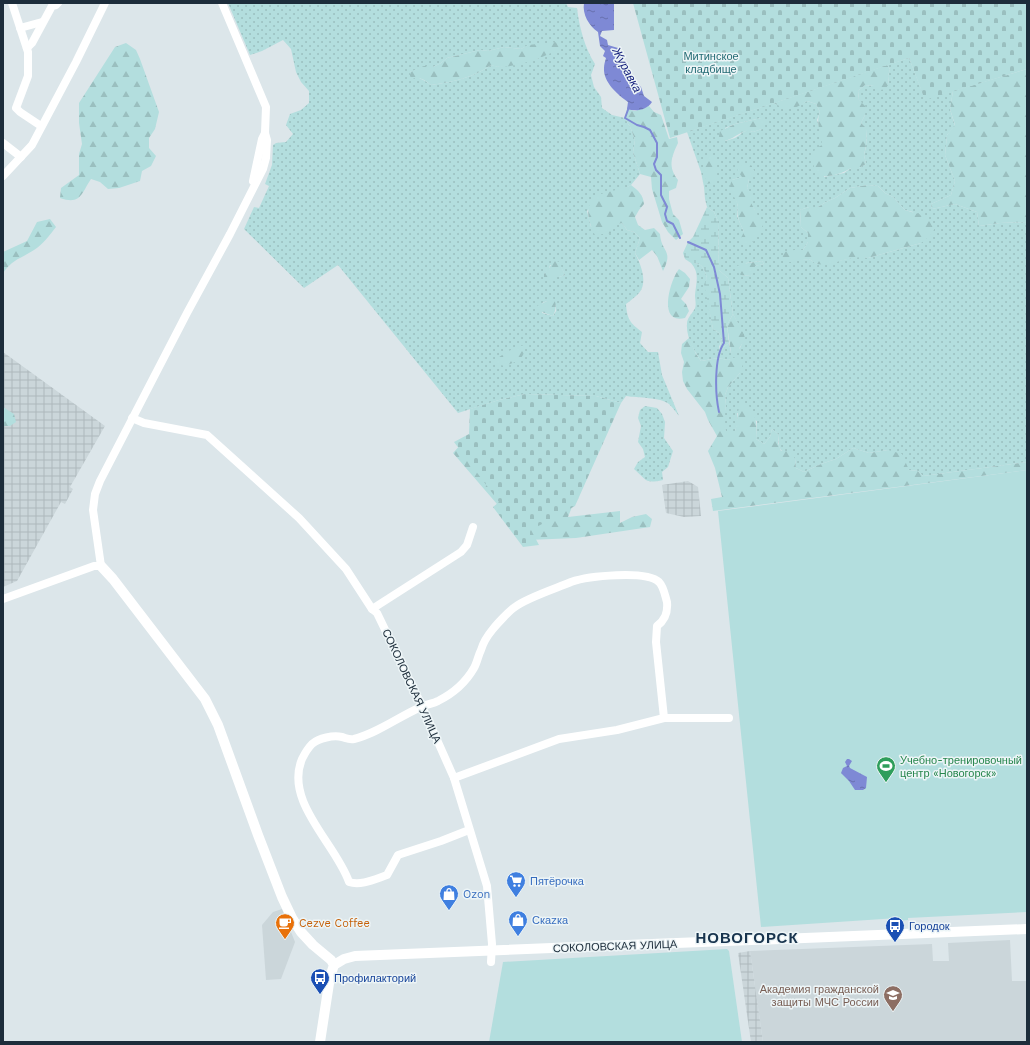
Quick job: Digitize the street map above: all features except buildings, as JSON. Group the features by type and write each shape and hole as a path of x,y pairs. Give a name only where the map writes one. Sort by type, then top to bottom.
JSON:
{"street":[{"path":"12,3 28,52 28,76 16,108 41,126"},
{"path":"27,48 32,43 52,6 58,3"},
{"path":"3,176 32,145 105,3"},
{"path":"222,3 266,107 265,133 262,139 252,189 230,234 132,418 95,494 93,510 101,566 180,664 205,699 218,725 268,863 292,918 305,936 327,956 334,965 330,977 320,1042"},
{"path":"20,28 42,22"},
{"path":"3,143 21,157"},
{"name":"СОКОЛОВСКАЯ УЛИЦА","path":"132,418 144,423 207,435 298,518 346,569 372,609 377,613 422,706 454,778 487,886 492,951 491,962"},
{"path":"372,609 461,552 466,545 472,527"},
{"path":"3,599 87,568 101,566"},
{"path":"469,830 441,841 398,854 387,875 355,884 349,882 339,860 306,808 300,792 299,773 302,759 312,744 332,736 354,739 381,728 422,706 437,702 455,690 474,668 481,649 493,629 514,607 527,600 582,579 639,575 651,578 659,583 665,592 667,608 666,614 662,622 657,626 656,642 664,718"},
{"path":"454,778 559,739 617,730 664,718 729,718"},
{"name":"СОКОЛОВСКАЯ УЛИЦА","path":"334,965 355,956 1027,929"}],"shaded area":[{"path":"3,352 105,426 70,487 73,489 65,504 61,502 17,581 3,587"},
{"path":"688,481 698,487 701,516 684,517 666,513 662,485"},
{"path":"282,909 295,942 281,979 266,980 262,925 273,912"},
{"name":"Академия гражданской защиты МЧС России","path":"1010,940 1012,981 1027,981 1027,1042 763,1042 750,951 932,944 933,961 949,961 948,943"},
{"path":"750,951 763,1042 751,1042 738,953"}],"green space":[{"path":"228,3 566,3 568,7 577,8 583,37 591,58 595,64 591,75 594,87 601,97 602,108 612,115 625,118 631,129 635,140 633,152 640,174 631,185 624,189 603,194 587,211 591,227 622,223 627,230 634,232 640,238 635,253 642,270 643,284 642,288 635,297 626,304 627,313 632,323 642,332 640,343 648,352 658,352 662,375 679,416 669,404 655,399 626,396 621,403 596,396 525,394 499,400 458,413 338,265 304,288 244,229 254,207 259,208 269,186 265,184 272,165 273,145 276,143 286,142 293,134 286,125 290,114 301,110 309,103 309,91 301,82 296,72 291,49 283,40 262,51 250,55","holes":["529,45 539,58 499,67 491,65 477,73 454,81 431,85 410,72 424,67 433,67 447,58 480,50 488,51 504,47 521,49","550,265 561,267 565,275 559,277 544,274 549,270","547,301 556,305 556,311 553,316 542,313 542,303"]},
{"name":"Митинское кладбище","path":"633,3 1027,3 1027,69 925,100 909,58 670,138"},
{"path":"558,42 561,47 540,58 507,67 491,65 477,73 454,81 431,85 422,79 412,79 410,76 410,72 424,66 433,67 447,58 480,50 488,51 504,47 521,49 528,45"},
{"path":"126,43 136,50 159,112 155,129 149,138 149,148 156,156 151,166 142,171 140,181 119,188 108,189 100,182 91,179 80,197 72,200 60,198 61,188 79,175 79,154 82,144 79,123 79,103 115,47"},
{"path":"909,58 925,99 953,91 950,109 955,126 947,135 945,155 955,181 951,195 931,204 932,209 955,204 977,212 979,226 1000,223 1027,222 1027,462 923,476 918,471 909,470 888,450 869,453 853,448 836,459 804,472 796,468 795,459 781,450 779,445 779,435 772,429 770,437 764,444 756,439 757,421 737,413 738,422 735,431 726,432 723,422 726,405 725,395 728,387 740,373 736,358 728,360 718,358 701,361 689,339 687,322 696,305 696,271 691,263 695,263 702,266 707,278 705,284 713,329 719,333 722,339 719,347 720,355 724,347 729,343 731,353 740,348 744,339 733,314 728,278 719,270 718,221 714,212 707,207 701,172 687,132 774,103 791,107 807,101 816,104 820,112 817,120 822,136 824,177 844,173 851,168 859,168 866,164 864,155 867,130 861,123 865,115 859,100 858,91 865,85 889,85 888,76 890,69 887,65","holes":["761,118 762,129 753,132 745,131 735,138 725,141 725,128","742,177 749,179 747,188 751,195 750,203 755,210 744,232 737,216 738,207 732,180","868,185 878,186 885,193 893,197 905,210 913,212 921,243 868,258 860,256 825,264 817,264 809,259 800,260 794,250 803,250 808,242 808,233 801,227 800,210 809,207 818,207 850,188","762,261 764,264 754,266 751,276 741,275 746,263"]},
{"path":"887,65 890,69 888,76 889,85 882,90 874,86 865,85 858,91 859,100 865,106 865,115 861,123 867,129 864,155 866,164 859,168 851,168 834,175 816,176 812,158 815,149 822,145 822,140 818,124 820,112 816,104 807,101 795,108 787,108 774,103"},
{"path":"1027,69 1027,222 1000,223 979,226 977,212 955,204 932,209 931,204 951,195 955,181 945,155 947,135 955,125 950,109 953,91"},
{"path":"649,106 654,112 661,115 669,139 677,137 678,143 672,158 672,167 678,180 676,188 669,191 669,199 673,214 679,220 683,234 676,240 668,232 662,222 652,189 651,177 640,174 633,152 635,140 625,118 627,109 635,111"},
{"path":"761,118 766,124 762,129 753,132 745,131 725,141 720,141 720,131 735,124"},
{"path":"714,156 717,165 715,182 707,184 704,175 703,158"},
{"path":"743,163 751,165 755,172 749,179 747,188 752,195 751,203 763,225 754,241 747,245 740,240 744,232 739,221 737,203 730,188 732,180 742,177 737,170"},
{"path":"631,185 643,198 644,204 635,217 638,225 645,230 654,228 660,234 662,244 667,255 666,264 663,271 657,256 652,250 639,260 635,253 640,238 634,232 627,230 622,223 614,225 611,233 595,235 592,229 588,211 592,200 604,193"},
{"path":"868,185 878,186 885,193 893,197 905,210 922,215 930,220 935,225 932,233 921,243 868,258 861,257 848,259 829,264 817,264 809,259 790,262 781,260 784,252 803,250 808,242 808,233 801,227 800,210 809,207 818,207 850,188"},
{"path":"707,207 714,212 718,221 719,270 728,278 733,314 727,325 729,343 724,347 720,356 718,354 722,339 719,333 713,329 704,284 707,278 705,271 702,266 691,263 685,259 683,253 688,242 693,237"},
{"path":"50,219 56,227 43,243 14,262 3,273 3,252 27,241 37,222"},
{"path":"554,260 559,262 565,275 554,277 549,281 544,280 544,274"},
{"path":"762,261 764,264 755,266 751,276 741,275 737,272 736,267 741,264"},
{"path":"679,269 690,279 689,287 681,299 686,304 689,311 685,318 676,318 671,315 668,308 668,300 672,282"},
{"path":"551,296 556,305 553,316 539,311 537,306 547,301"},
{"path":"733,314 744,334 745,339 737,352 731,353 727,325"},
{"path":"689,338 701,361 718,358 728,360 736,357 743,364 740,373 728,387 725,395 726,405 724,422 726,431 735,431 740,404 749,406 754,414 756,422 756,439 764,444 770,437 772,429 779,435 778,443 781,451 791,451 795,459 796,468 804,472 836,459 853,448 869,453 888,450 902,454 909,470 918,471 923,476 1027,462 1027,470 713,511 711,499 722,497 715,468 708,451 717,436 705,412 687,389 683,381 682,372 684,362 681,353 682,344"},
{"path":"525,345 524,353 520,360 505,366 496,364 495,360 502,355"},
{"path":"525,394 596,396 621,403 575,506 531,530 539,545 523,547 493,507 499,502 454,442 469,434 470,409"},
{"path":"645,406 657,408 662,414 665,422 664,438 673,451 668,467 662,472 663,480 652,482 646,480 634,469 638,462 645,457 643,449 638,442 641,426 638,418 640,410"},
{"path":"3,407 14,414 16,422 10,426 3,426"},
{"path":"473,431 578,492 568,517 620,511 620,523 632,517 646,514 652,519 650,527 576,538 528,540 453,453"},
{"name":"Учебно-тренировочный центр «Новогорск»","path":"1027,470 1027,912 908,918 908,920 899,921 898,918 761,927 718,511"},
{"path":"727,949 729,951 742,1042 489,1042 503,962"}],"water":[{"path":"584,3 614,3 614,30 602,31 600,36 607,40 608,45 618,48 623,64 627,68 631,78 641,87 644,96 652,102 644,109 627,109 628,102 612,88 606,78 604,66 606,58 603,56 605,51 600,46 598,32 585,15"},
{"path":"847,759 852,761 849,766 850,768 867,777 866,788 863,790 855,790 841,773 843,768 847,766 845,762"}],"waterway":[{"name":"Журавка","path":"629,107 625,118 650,130 657,143 657,157 654,164 656,170 661,175 661,195 667,207 665,214 667,221 673,224 680,238"},
{"name":"Журавка","path":"688,242 706,250 714,267 720,294 724,343 718,357 716,376 719,412"}],"place":[{"name":"Учебно-тренировочный центр «Новогорск»","path":"886,783"},
{"name":"Пятёрочка","path":"516,898"},
{"name":"Ozon","path":"449,911"},
{"name":"Скаzка","path":"518,937"},
{"name":"Cezve Coffee","path":"285,940"},
{"name":"Городок","path":"895,943"},
{"name":"Профилакторий","path":"320,995"},
{"name":"Академия гражданской защиты МЧС России","path":"893,1012"}],"district":[{"name":"НОВОГОРСК","path":"747,938"}]}
